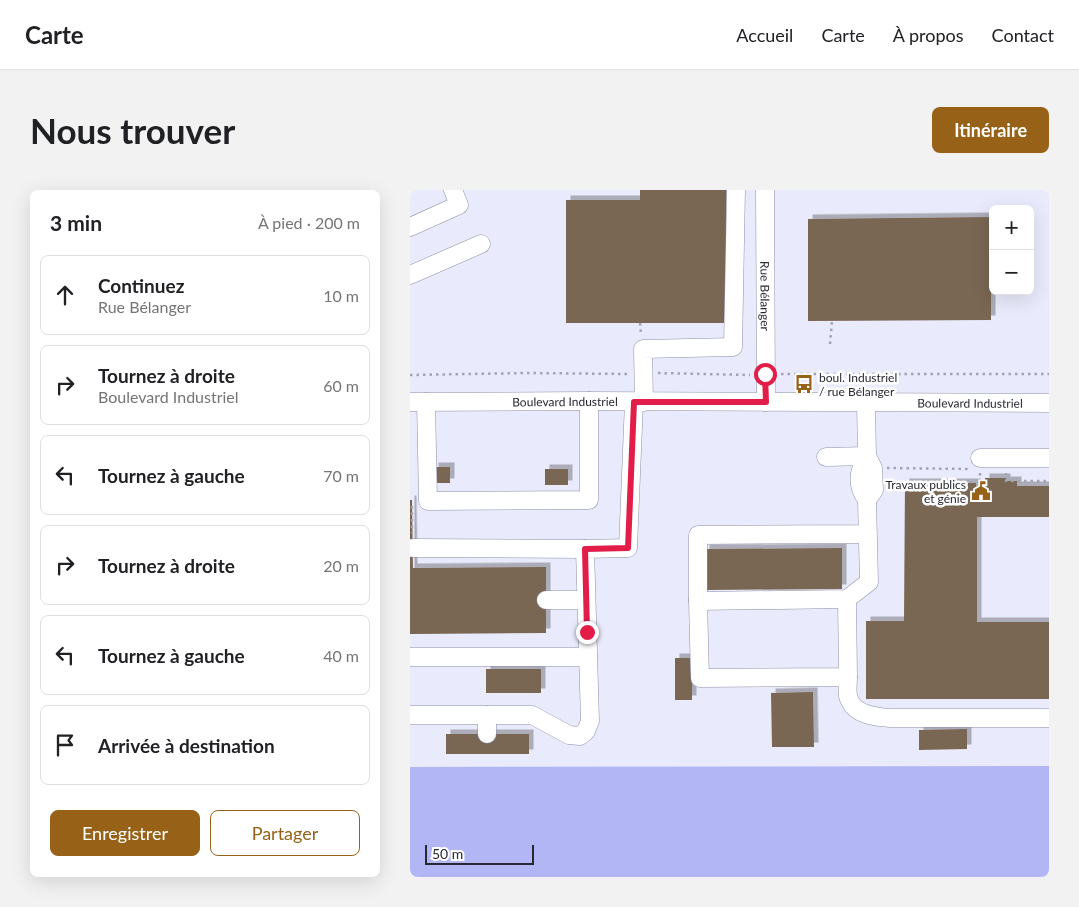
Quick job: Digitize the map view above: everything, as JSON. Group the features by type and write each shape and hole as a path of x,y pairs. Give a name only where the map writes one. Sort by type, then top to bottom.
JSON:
{"street":[{"path":"410,227 460,205 453,190"},
{"path":"412,548 628,548 643,349 734,347 736,190"},
{"name":"Rue Bélanger","path":"765,190 766,402"},
{"path":"410,275 481,244"},
{"path":"418,402 428,501 589,500 589,401"},
{"name":"Boulevard Industriel","path":"418,402 1049,403"},
{"path":"866,403 873,462"},
{"path":"826,457 873,462"},
{"path":"977,465 1049,458"},
{"path":"698,601 847,599 869,582 867,500 860,490 860,468 873,462"},
{"path":"848,677 792,685 700,678 698,535 868,534"},
{"path":"410,715 532,715 569,735 580,736 586,731 590,721 585,549"},
{"path":"847,599 850,701 857,710 881,718 943,724 1049,718"},
{"path":"546,600 586,600"},
{"path":"410,657 588,657"},
{"path":"487,715 487,734"}],"path":[{"path":"830,344 832,321"},
{"path":"410,375 508,373 633,374"},
{"path":"662,374 742,375"},
{"path":"781,374 1049,374"},
{"path":"873,462 977,465 980,486"},
{"path":"1005,469 1006,481 1049,481"},
{"path":"412,500 412,548"}],"shaded area":[{"path":"1049,766 1049,877 410,877 410,767"}],"building":[{"path":"640,190 726,190 726,323 566,323 566,200 640,200"},
{"path":"989,217 989,295 991,295 991,320 808,321 808,219"},
{"path":"434,467 450,467 450,483 434,483"},
{"path":"545,469 568,469 568,485 545,485"},
{"path":"985,478 1006,478 1006,481 1017,481 1017,486 1049,486 1049,517 977,517 977,622 1049,622 1049,699 866,699 866,621 904,621 905,483 976,483 976,486 985,486"},
{"path":"410,500 412,500 413,568 546,567 546,633 410,634"},
{"path":"842,548 842,589 705,590 705,549"},
{"path":"675,658 692,658 692,700 675,700"},
{"path":"486,669 541,669 541,693 486,693"},
{"path":"813,692 814,747 772,747 771,693"},
{"path":"967,729 967,749 919,750 919,730"},
{"path":"446,734 529,734 529,754 446,754"}],"place":[{"name":"boul. Industriel / rue Bélanger","path":"804,384"},
{"name":"Travaux publics et génie","path":"981,491"}],"route":[{"path":"587,632 585,549 628,548 634,402 766,402 765,374"}]}
